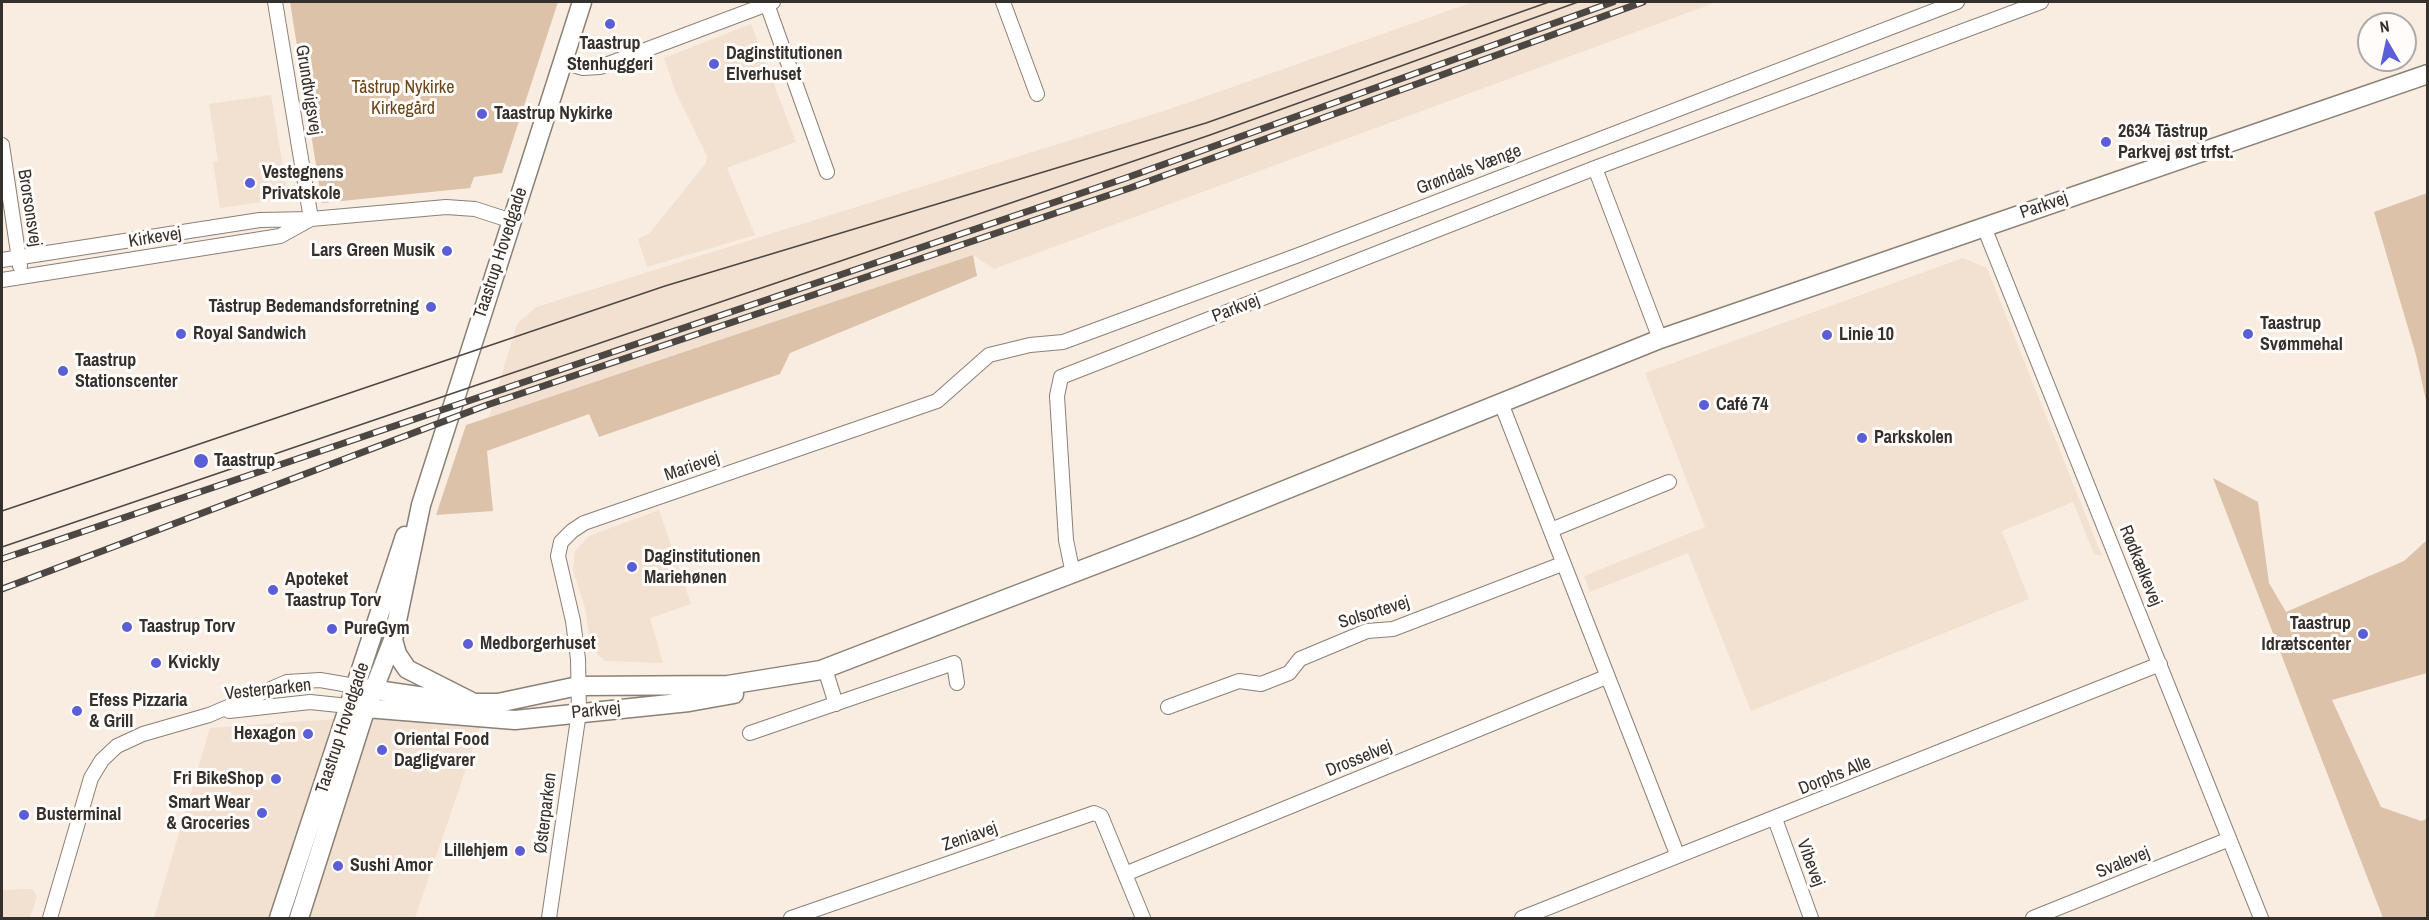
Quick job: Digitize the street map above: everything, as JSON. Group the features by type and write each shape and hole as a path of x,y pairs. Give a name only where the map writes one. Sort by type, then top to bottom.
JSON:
{"street":[{"name":"Grundtvigsvej","path":"275,2 311,219"},
{"name":"Taastrup Hovedgade","path":"279,918 358,707 374,690 393,640 421,505 582,2"},
{"path":"1003,2 1037,94"},
{"name":"Grøndals Vænge","path":"989,355 1030,345 1063,342 1296,256 1957,2"},
{"name":"Parkvej","path":"1073,574 1066,540 1057,396 1061,377 1595,168 2041,2"},
{"path":"562,62 583,68 600,68 770,3 827,172"},
{"name":"Parkvej","path":"355,686 434,700 474,704 498,703 578,686 728,685 823,669 1073,574 1660,339 2427,74"},
{"name":"Brorsonsvej","path":"2,145 22,277"},
{"path":"1595,168 1660,339"},
{"name":"Kirkevej","path":"2,260 260,220 311,219 446,207 475,209 512,221"},
{"name":"Kirkevej","path":"2,280 280,236 311,219"},
{"name":"Rødkælkevej","path":"1983,227 2160,664 2227,840 2261,918"},
{"name":"Marievej","path":"579,712 573,621 558,556 561,542 572,531 584,524 937,401 989,355"},
{"path":"1501,403 1677,854"},
{"path":"1551,530 1669,483"},
{"name":"Taastrup Hovedgade","path":"299,918 358,707 355,686 407,530 421,505"},
{"name":"Solsortevej","path":"1168,707 1239,681 1261,684 1289,673 1300,659 1367,631 1393,630 1562,564"},
{"path":"393,640 397,654 407,669 474,704"},
{"path":"750,733 954,663 957,683"},
{"name":"Dorphs Alle","path":"1522,918 1677,854 1775,819 2160,664"},
{"path":"823,669 836,704"},
{"name":"Parkvej","path":"358,707 515,720 689,702 763,689 815,675 823,669"},
{"name":"Drosselvej","path":"1125,874 1606,677"},
{"name":"Vesterparken","path":"209,715 278,685 296,680 320,680 355,686"},
{"name":"Vesterparken","path":"50,918 91,778 102,760 117,746 143,734 209,715 288,703 318,702 358,707"},
{"name":"Østerparken","path":"549,918 579,712"},
{"name":"Zeniavej","path":"791,918 1094,813 1101,816 1143,918"},
{"name":"Vibevej","path":"1775,819 1811,918"},
{"name":"Svalevej","path":"2032,918 2227,840"}],"shaded area":[{"path":"1473,2 1717,2 994,269 973,255 489,417 517,324 536,307 1167,110"},
{"path":"751,24 796,142 727,168 755,235 647,267 638,239 649,234 706,163 707,156 676,93 664,58"},
{"path":"271,95 287,191 281,199 220,208 213,162 218,161 209,104"},
{"name":"Parkskolen","path":"1963,258 1987,268 2102,556 2094,554 2073,502 2002,531 2029,599 1751,711 1688,553 1590,592 1584,576 1705,527 1645,373"},
{"path":"659,510 691,604 650,618 663,663 605,661 591,648 585,608 573,570 575,551 589,536"},
{"path":"363,717 481,725 415,918 154,918 210,728"},
{"path":"32,889 37,896 30,918 2,918 2,890"}],"green space":[{"name":"Tåstrup Nykirke Kirkegård","path":"290,2 558,2 502,173 474,177 470,188 322,203"},
{"path":"2428,193 2427,405 2416,355 2374,212"},
{"path":"973,255 977,276 790,353 780,374 599,437 589,414 487,451 493,511 436,515 466,425"},
{"path":"2213,478 2258,502 2269,583 2286,612 2404,561 2427,540 2427,673 2332,700 2381,807 2421,821 2427,819 2427,918 2383,918"}],"tram line":[{"path":"2,511 665,286 1206,123 1549,2"},
{"path":"2,547 1210,135 1578,2"}],"railway":[{"path":"2,559 1126,178 1613,2"},
{"path":"2,589 487,405 1130,188 1643,2"}],"place":[{"name":"Taastrup Stenhuggeri","path":"610,24"},
{"name":"Daginstitutionen Elverhuset","path":"714,64"},
{"name":"Taastrup Nykirke","path":"482,114"},
{"name":"2634 Tåstrup Parkvej øst trfst.","path":"2106,142"},
{"name":"Vestegnens Privatskole","path":"250,183"},
{"name":"Lars Green Musik","path":"447,251"},
{"name":"Tåstrup Bedemandsforretning","path":"431,307"},
{"name":"Royal Sandwich","path":"181,334"},
{"name":"Taastrup Svømmehal","path":"2248,334"},
{"name":"Linie 10","path":"1827,335"},
{"name":"Taastrup Stationscenter","path":"63,371"},
{"name":"Café 74","path":"1704,405"},
{"name":"Parkskolen","path":"1862,438"},
{"name":"Taastrup","path":"201,461"},
{"name":"Daginstitutionen Mariehønen","path":"632,567"},
{"name":"Apoteket Taastrup Torv","path":"273,590"},
{"name":"Taastrup Torv","path":"127,627"},
{"name":"PureGym","path":"332,629"},
{"name":"Taastrup Idrætscenter","path":"2363,634"},
{"name":"Medborgerhuset","path":"468,644"},
{"name":"Kvickly","path":"156,663"},
{"name":"Efess Pizzaria & Grill","path":"77,711"},
{"name":"Hexagon","path":"308,734"},
{"name":"Oriental Food Dagligvarer","path":"382,750"},
{"name":"Fri BikeShop","path":"276,779"},
{"name":"Smart Wear & Groceries","path":"262,813"},
{"name":"Busterminal","path":"24,815"},
{"name":"Lillehjem","path":"520,851"},
{"name":"Sushi Amor","path":"338,866"}]}
